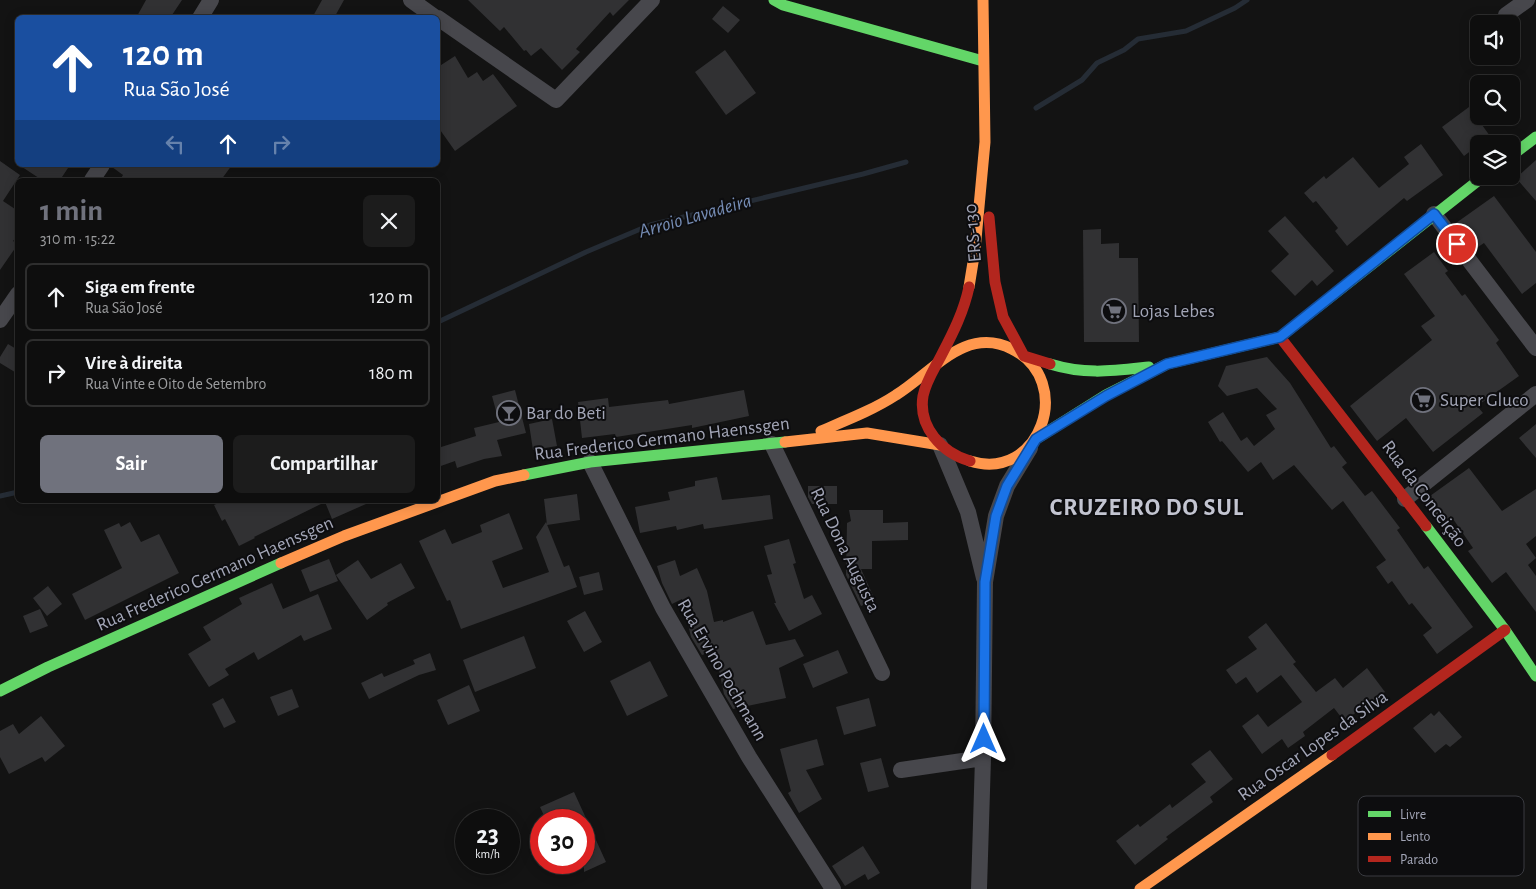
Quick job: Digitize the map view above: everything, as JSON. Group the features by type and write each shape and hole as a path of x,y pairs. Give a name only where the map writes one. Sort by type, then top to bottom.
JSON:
{"main road":[{"path":"774,0 783,5 983,61"},
{"path":"983,0 984,161"},
{"path":"1520,149 1536,137"},
{"name":"ERS-130","path":"984,161 994,282 1003,317 1024,356"},
{"name":"ERS-130","path":"939,360 960,317 974,266 984,161"},
{"path":"802,440 880,405 901,393 939,360 966,345 981,342 996,343 1024,356 1073,371 1097,373 1167,364 1280,337 1472,185"},
{"name":"Rua da Conceição","path":"1280,337 1504,630 1536,676"},
{"path":"939,360 926,383 923,409 929,429 940,445 952,455 966,462 998,464 1012,459 1025,450 1036,439 1043,428 1047,402 1040,376 1024,356"},
{"path":"1036,439 1106,396 1167,364"},
{"name":"Rua Frederico Germano Haenssgen","path":"440,501 495,481 590,462 867,433 940,445"},
{"name":"Rua Frederico Germano Haenssgen","path":"0,691 197,599 344,536 435,503"},
{"name":"Rua Oscar Lopes da Silva","path":"1140,889 1383,720 1504,630"}],"street":[{"path":"202,15 211,0"},
{"path":"410,0 432,15"},
{"path":"440,20 556,100 652,0"},
{"path":"1506,15 1527,0"},
{"path":"93,178 101,167"},
{"path":"1434,214 1536,348"},
{"path":"0,320 15,298"},
{"path":"1405,499 1536,394"},
{"path":"979,889 984,758 985,582 996,516 1007,486 1036,439"},
{"name":"Rua Dona Augusta","path":"772,444 882,673"},
{"path":"940,445 968,512 985,582"},
{"name":"Rua Ervino Pochmann","path":"590,462 668,617 749,757 833,889"},
{"path":"901,770 984,758"}],"building":[{"path":"146,0 182,0 172,15 138,15"},
{"path":"322,0 344,0 336,15 314,15"},
{"path":"468,0 629,0 613,16 610,12 576,49 580,52 562,70 541,48 531,56 526,50 524,51 504,27 500,31"},
{"path":"723,6 740,20 728,33 712,19"},
{"path":"725,50 756,93 726,115 695,72"},
{"path":"455,56 468,78 477,72 483,81 493,74 517,106 455,151 440,130 440,66"},
{"path":"1469,107 1470,125 1482,125 1489,135 1470,135 1470,151 1464,156 1442,127"},
{"path":"1421,144 1443,175 1407,201 1404,198 1347,246 1335,231 1338,228 1316,201 1313,203 1304,193 1324,176 1326,179 1353,157 1379,188 1409,164 1404,157"},
{"path":"1536,160 1536,201 1520,183 1520,174"},
{"path":"0,161 20,175 18,178 15,178 15,183 3,201 15,209 15,239 13,241 15,242 15,248 0,270"},
{"path":"22,167 69,167 61,178 39,178"},
{"path":"112,167 231,167 222,178 121,178 123,175"},
{"path":"1494,196 1536,252 1536,283 1522,294 1484,243 1475,249 1456,223"},
{"path":"1285,216 1334,271 1317,286 1312,280 1295,296 1271,271 1289,254 1268,231"},
{"path":"1101,229 1101,244 1119,243 1119,258 1138,258 1139,342 1084,342 1083,230"},
{"path":"1434,252 1448,271 1445,273 1462,296 1465,294 1499,340 1496,343 1519,376 1477,406 1483,413 1433,452 1406,418 1377,441 1350,406 1432,340 1421,326 1435,316 1404,274"},
{"path":"8,344 15,348 15,372 0,363 0,357"},
{"path":"1267,357 1290,383 1331,448 1334,446 1347,463 1342,467 1365,496 1372,491 1400,528 1397,530 1424,569 1428,566 1473,627 1437,654 1423,635 1432,628 1412,603 1409,605 1392,581 1388,584 1376,567 1386,560 1343,501 1332,510 1294,465 1273,480 1261,462 1248,472 1222,441 1220,442 1208,422 1223,412 1241,441 1247,437 1254,446 1275,429 1266,415 1277,409 1257,388 1227,396 1218,386 1226,366"},
{"path":"515,390 526,433 497,440 502,456 484,459 457,468 455,461 440,466 440,447 476,436 474,428 499,422 492,396"},
{"path":"744,390 749,416 692,428 692,425 616,437 615,434 582,438 578,402 608,398 609,407 668,400 669,404"},
{"path":"552,419 557,446 533,450 529,424"},
{"path":"1536,424 1536,458 1519,438"},
{"path":"1469,468 1502,511 1536,489 1536,536 1526,544 1536,558 1528,565 1536,576 1536,612 1506,572 1492,583 1468,551 1473,548 1451,516 1441,524 1423,501"},
{"path":"717,477 722,500 770,495 773,519 704,529 703,524 677,530 676,526 640,533 635,507 670,500 668,492 695,486 695,481"},
{"path":"808,486 837,486 837,504 812,504 808,497"},
{"path":"577,494 580,520 547,525 544,499"},
{"path":"218,503 323,503 239,546 225,519 222,521 214,505"},
{"path":"325,503 368,503 332,519"},
{"path":"849,510 883,510 883,523 908,522 908,540 872,541 872,569 861,569 875,600 861,606 846,575 847,523 851,521"},
{"path":"509,513 523,549 492,561 503,588 549,572 536,537 546,522 564,567 569,565 577,587 461,629 450,600 447,601 419,541 445,529 452,544 482,532 480,525"},
{"path":"130,522 141,542 159,534 179,573 85,620 72,594 122,568 104,530 119,523 121,527"},
{"path":"789,539 796,563 793,564 804,599 812,595 822,614 789,631 774,603 776,603 767,575 772,574 764,546"},
{"path":"329,559 338,581 310,592 301,570"},
{"path":"358,560 371,579 401,563 415,588 387,603 388,605 367,620 336,575"},
{"path":"675,560 680,576 697,568 707,591 714,622 723,620 723,622 753,611 766,645 795,639 804,656 779,668 786,698 733,709 724,694 715,651 702,655 691,637 682,599 672,604 662,583 657,566"},
{"path":"599,572 603,590 584,595 579,577"},
{"path":"272,583 283,609 318,594 332,629 304,641 301,635 258,660 254,652 225,669 229,675 209,687 188,654 211,640 203,627 242,604 239,598"},
{"path":"48,586 62,604 47,616 33,598"},
{"path":"40,609 48,626 30,633 23,616"},
{"path":"585,611 602,642 584,652 567,621"},
{"path":"1266,623 1296,662 1293,664 1316,692 1335,678 1343,688 1367,668 1385,692 1344,721 1334,708 1303,732 1305,736 1288,748 1282,739 1262,754 1242,726 1258,714 1268,727 1302,702 1281,675 1257,693 1246,677 1236,684 1226,670 1257,649 1248,637"},
{"path":"524,636 536,668 475,692 463,660"},
{"path":"838,650 848,673 813,688 803,664"},
{"path":"430,653 436,670 419,675 369,699 361,683 382,673 384,677 415,664 413,660"},
{"path":"650,661 668,696 627,716 610,681"},
{"path":"469,685 480,711 448,725 437,700"},
{"path":"292,689 299,707 278,716 270,697"},
{"path":"223,698 236,722 224,728 212,704"},
{"path":"869,698 876,726 844,735 836,707"},
{"path":"1439,711 1462,737 1450,747 1446,744 1435,753 1413,728 1431,713 1434,716"},
{"path":"41,716 65,746 45,762 42,757 9,774 0,757 0,731 13,724 19,734"},
{"path":"817,739 824,765 806,770 822,799 799,813 788,793 791,791 780,749"},
{"path":"1210,750 1233,779 1210,797 1213,802 1166,837 1168,839 1135,865 1116,841 1138,824 1140,827 1170,804 1172,808 1206,782 1191,764"},
{"path":"881,758 889,787 868,792 860,763"},
{"path":"574,792 582,809 541,809 540,807"},
{"path":"595,838 606,862 595,867"},
{"path":"863,846 880,873 868,880 865,874 845,886 832,866"}],"waterway":[{"name":"Arroio Lavadeira","path":"1036,108 1082,80 1097,63 1124,50 1138,39 1186,31 1235,8 1247,0"},
{"name":"Arroio Lavadeira","path":"440,321 586,252 650,225 906,162"},
{"name":"Arroio Lavadeira","path":"0,496 15,493"}],"traffic: fast":[{"path":"774,0 783,5 983,61"},
{"path":"1520,149 1536,137"},
{"path":"1036,439 1106,395 1167,364 1280,337 1473,185"},
{"path":"1050,364 1087,371 1111,371 1149,367"},
{"path":"524,475 590,462 785,442"},
{"path":"1426,526 1505,630 1536,676"},
{"path":"0,691 48,667 281,563"}],"traffic: slow":[{"path":"969,287 975,250 985,142 983,0"},
{"path":"821,431 887,400 909,386 936,364 964,347 979,343 995,343 1012,349 1031,364 1042,383 1045,404 1041,425 1031,444 1015,457 995,464 970,461"},
{"path":"785,442 867,433 940,445"},
{"path":"440,501 495,481 524,475"},
{"path":"281,563 344,536 435,503"},
{"path":"1140,889 1332,755"}],"traffic: jam":[{"path":"989,217 995,282 1003,317 1024,356 1050,364"},
{"path":"969,287 958,322 926,385 922,407 924,418 934,437 950,452 970,461"},
{"path":"1280,337 1426,526"},
{"path":"1332,755 1505,630"}],"place":[{"name":"Lojas Lebes","path":"1114,311"},
{"name":"Super Gluco","path":"1423,400"},
{"name":"Bar do Beti","path":"509,413"}],"district":[{"name":"CRUZEIRO DO SUL","path":"1147,508"}],"route":[{"path":"984,739 985,582 996,516 1007,486 1036,439 1106,396 1167,364 1280,337 1434,214 1457,244"}]}
